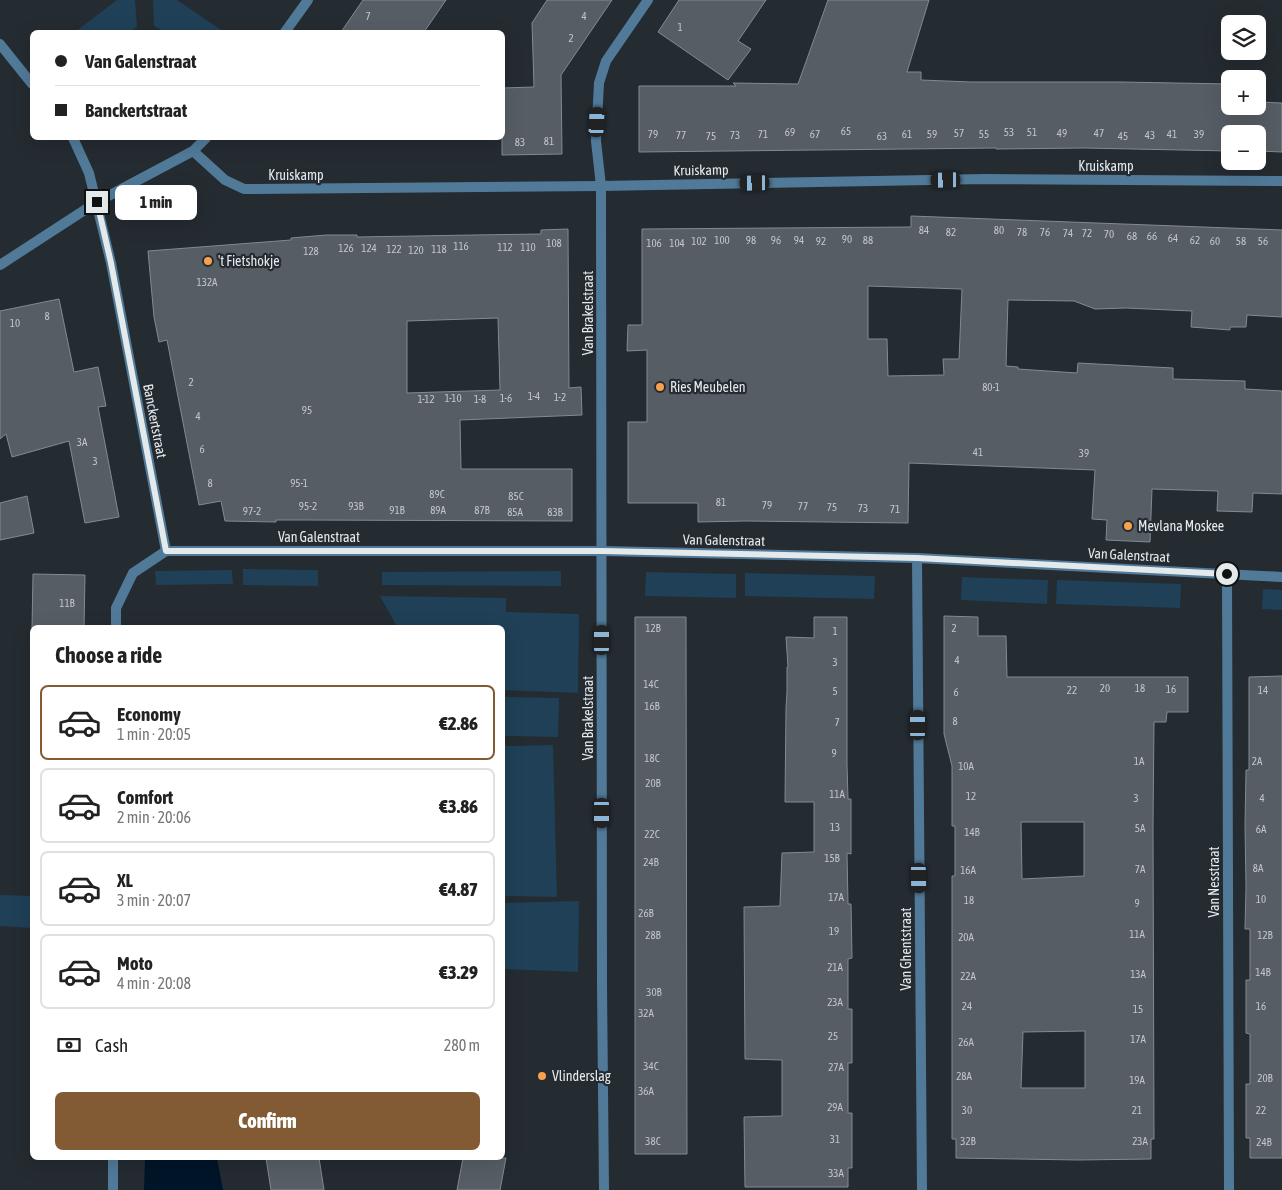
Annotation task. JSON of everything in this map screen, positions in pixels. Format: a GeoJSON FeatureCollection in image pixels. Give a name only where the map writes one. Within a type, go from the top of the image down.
{"type":"FeatureCollection","features":[{"type":"Feature","properties":{"kind":"street"},"geometry":{"type":"LineString","coordinates":[[286,30],[308,0]]}},
{"type":"Feature","properties":{"kind":"street","name":"Van Brakelstraat"},"geometry":{"type":"LineString","coordinates":[[604,1190],[601,186],[596,141],[599,83],[606,61],[648,0]]}},
{"type":"Feature","properties":{"kind":"street"},"geometry":{"type":"LineString","coordinates":[[0,44],[30,82]]}},
{"type":"Feature","properties":{"kind":"street","name":"Banckertstraat"},"geometry":{"type":"LineString","coordinates":[[75,140],[89,173],[111,263],[166,551]]}},
{"type":"Feature","properties":{"kind":"street"},"geometry":{"type":"LineString","coordinates":[[0,265],[97,202],[193,151],[204,140]]}},
{"type":"Feature","properties":{"kind":"street","name":"Kruiskamp"},"geometry":{"type":"LineString","coordinates":[[193,151],[225,180],[244,189],[601,186],[985,179],[1282,181]]}},
{"type":"Feature","properties":{"kind":"street"},"geometry":{"type":"LineString","coordinates":[[116,625],[116,608],[133,573],[166,551]]}},
{"type":"Feature","properties":{"kind":"street","name":"Van Galenstraat"},"geometry":{"type":"LineString","coordinates":[[166,551],[602,551],[917,558],[1282,577]]}},
{"type":"Feature","properties":{"kind":"street","name":"Van Ghentstraat"},"geometry":{"type":"LineString","coordinates":[[917,558],[922,1190]]}},
{"type":"Feature","properties":{"kind":"street","name":"Van Nesstraat"},"geometry":{"type":"LineString","coordinates":[[1227,574],[1229,1190]]}},
{"type":"Feature","properties":{"kind":"street"},"geometry":{"type":"LineString","coordinates":[[113,1190],[114,1160]]}},
{"type":"Feature","properties":{"kind":"shaded area"},"geometry":{"type":"Polygon","coordinates":[[[117,0],[135,0],[137,27],[132,30],[78,30],[117,0]]]}},
{"type":"Feature","properties":{"kind":"shaded area"},"geometry":{"type":"Polygon","coordinates":[[[153,0],[177,0],[221,30],[161,30],[154,26],[153,0]]]}},
{"type":"Feature","properties":{"kind":"shaded area"},"geometry":{"type":"Polygon","coordinates":[[[243,569],[318,570],[318,586],[243,585],[243,569]]]}},
{"type":"Feature","properties":{"kind":"shaded area"},"geometry":{"type":"Polygon","coordinates":[[[232,570],[233,584],[156,585],[155,571],[232,570]]]}},
{"type":"Feature","properties":{"kind":"shaded area"},"geometry":{"type":"Polygon","coordinates":[[[561,571],[561,586],[382,585],[382,572],[561,571]]]}},
{"type":"Feature","properties":{"kind":"shaded area"},"geometry":{"type":"Polygon","coordinates":[[[646,572],[736,574],[736,598],[645,596],[646,572]]]}},
{"type":"Feature","properties":{"kind":"shaded area"},"geometry":{"type":"Polygon","coordinates":[[[745,573],[875,576],[874,599],[745,596],[745,573]]]}},
{"type":"Feature","properties":{"kind":"shaded area"},"geometry":{"type":"Polygon","coordinates":[[[962,577],[1048,580],[1047,604],[961,600],[962,577]]]}},
{"type":"Feature","properties":{"kind":"shaded area"},"geometry":{"type":"Polygon","coordinates":[[[1057,580],[1181,584],[1180,608],[1056,604],[1057,580]]]}},
{"type":"Feature","properties":{"kind":"shaded area"},"geometry":{"type":"Polygon","coordinates":[[[1263,589],[1282,590],[1282,610],[1262,609],[1263,589]]]}},
{"type":"Feature","properties":{"kind":"shaded area"},"geometry":{"type":"Polygon","coordinates":[[[380,596],[506,598],[506,612],[579,614],[578,693],[505,690],[505,625],[396,625],[380,596]]]}},
{"type":"Feature","properties":{"kind":"shaded area"},"geometry":{"type":"Polygon","coordinates":[[[505,697],[559,698],[558,737],[505,736],[505,697]]]}},
{"type":"Feature","properties":{"kind":"shaded area"},"geometry":{"type":"Polygon","coordinates":[[[553,745],[557,897],[505,896],[505,746],[553,745]]]}},
{"type":"Feature","properties":{"kind":"shaded area"},"geometry":{"type":"Polygon","coordinates":[[[0,895],[30,896],[30,928],[0,926],[0,895]]]}},
{"type":"Feature","properties":{"kind":"shaded area"},"geometry":{"type":"Polygon","coordinates":[[[579,901],[578,972],[505,969],[505,903],[579,901]]]}},
{"type":"Feature","properties":{"kind":"shaded area"},"geometry":{"type":"Polygon","coordinates":[[[145,1160],[217,1160],[223,1190],[144,1190],[145,1160]]]}},
{"type":"Feature","properties":{"kind":"building"},"geometry":{"type":"Polygon","coordinates":[[[363,0],[446,0],[425,30],[342,30],[363,0]]]}},
{"type":"Feature","properties":{"kind":"building"},"geometry":{"type":"Polygon","coordinates":[[[547,0],[612,0],[561,75],[562,154],[502,155],[502,140],[505,140],[505,88],[534,87],[532,23],[547,0]]]}},
{"type":"Feature","properties":{"kind":"building"},"geometry":{"type":"Polygon","coordinates":[[[679,0],[766,0],[738,41],[751,49],[728,80],[658,32],[679,0]]]}},
{"type":"Feature","properties":{"kind":"building"},"geometry":{"type":"Polygon","coordinates":[[[828,0],[929,0],[907,72],[921,72],[921,80],[1221,84],[1221,115],[1266,115],[1266,102],[1282,103],[1282,152],[1266,151],[1266,125],[1221,125],[1221,151],[996,148],[639,152],[639,86],[736,86],[733,83],[798,84],[828,0]]]}},
{"type":"Feature","properties":{"kind":"building"},"geometry":{"type":"Polygon","coordinates":[[[911,216],[1282,230],[1282,317],[1247,315],[1246,327],[1230,327],[1230,330],[1191,327],[1192,311],[1126,308],[1095,309],[1074,301],[1008,300],[1006,366],[1018,367],[1018,369],[1077,373],[1078,363],[1173,368],[1173,379],[1245,381],[1245,389],[1282,391],[1282,494],[1253,493],[1252,512],[1217,511],[1218,491],[1152,489],[1150,542],[1106,540],[1107,520],[1092,519],[1095,470],[909,463],[908,523],[698,522],[698,503],[628,503],[628,422],[647,422],[647,350],[627,351],[628,325],[642,325],[642,229],[911,227],[911,216]],[[868,286],[868,339],[887,339],[888,376],[944,375],[943,359],[959,359],[962,289],[868,286]]]}},
{"type":"Feature","properties":{"kind":"building"},"geometry":{"type":"Polygon","coordinates":[[[568,229],[569,388],[581,387],[582,415],[460,420],[461,469],[572,469],[572,521],[225,521],[221,501],[199,505],[167,340],[159,342],[154,317],[148,251],[291,240],[291,238],[326,235],[357,235],[357,237],[541,234],[541,230],[568,229]],[[498,318],[407,321],[407,393],[500,390],[498,318]]]}},
{"type":"Feature","properties":{"kind":"building"},"geometry":{"type":"Polygon","coordinates":[[[59,299],[74,372],[98,367],[106,406],[98,407],[119,517],[85,523],[69,441],[12,457],[6,434],[0,439],[0,311],[59,299]]]}},
{"type":"Feature","properties":{"kind":"building"},"geometry":{"type":"Polygon","coordinates":[[[27,496],[34,533],[0,540],[0,503],[27,496]]]}},
{"type":"Feature","properties":{"kind":"building"},"geometry":{"type":"Polygon","coordinates":[[[33,574],[85,575],[84,625],[32,625],[33,574]]]}},
{"type":"Feature","properties":{"kind":"building"},"geometry":{"type":"Polygon","coordinates":[[[944,616],[978,617],[978,636],[1006,636],[1007,677],[1188,677],[1188,712],[1167,712],[1166,722],[1154,722],[1154,1139],[1151,1139],[1151,1159],[956,1158],[956,1139],[952,1139],[952,876],[955,876],[955,826],[952,826],[952,766],[944,734],[944,616]],[[1021,822],[1022,879],[1084,876],[1084,822],[1021,822]],[[1085,1031],[1023,1032],[1021,1088],[1085,1088],[1085,1031]]]}},
{"type":"Feature","properties":{"kind":"building"},"geometry":{"type":"Polygon","coordinates":[[[635,617],[686,617],[687,1154],[635,1154],[635,617]]]}},
{"type":"Feature","properties":{"kind":"building"},"geometry":{"type":"Polygon","coordinates":[[[814,617],[847,617],[847,764],[848,799],[851,799],[851,854],[847,853],[848,904],[851,904],[852,958],[848,959],[848,1009],[852,1009],[852,1063],[848,1063],[848,1113],[852,1113],[852,1168],[848,1168],[848,1187],[745,1187],[744,1117],[782,1116],[782,1060],[745,1059],[744,907],[780,906],[782,853],[814,852],[814,802],[785,802],[788,667],[786,637],[814,638],[814,617]]]}},
{"type":"Feature","properties":{"kind":"building"},"geometry":{"type":"Polygon","coordinates":[[[1282,676],[1282,1158],[1250,1158],[1250,1138],[1246,1138],[1246,1084],[1250,1084],[1250,1034],[1246,1033],[1246,980],[1250,980],[1250,929],[1245,929],[1245,825],[1246,770],[1249,770],[1249,677],[1282,676]]]}},
{"type":"Feature","properties":{"kind":"building"},"geometry":{"type":"Polygon","coordinates":[[[506,1158],[500,1190],[457,1190],[463,1160],[505,1160],[506,1158]]]}},
{"type":"Feature","properties":{"kind":"building"},"geometry":{"type":"Polygon","coordinates":[[[266,1160],[319,1160],[324,1190],[271,1190],[266,1160]]]}},
{"type":"Feature","properties":{"kind":"place","name":"'t Fietshokje"},"geometry":{"type":"Point","coordinates":[208,261]}},
{"type":"Feature","properties":{"kind":"place","name":"Ries Meubelen"},"geometry":{"type":"Point","coordinates":[660,387]}},
{"type":"Feature","properties":{"kind":"place","name":"Mevlana Moskee"},"geometry":{"type":"Point","coordinates":[1128,526]}},
{"type":"Feature","properties":{"kind":"place","name":"Vlinderslag"},"geometry":{"type":"Point","coordinates":[542,1076]}},
{"type":"Feature","properties":{"kind":"route"},"geometry":{"type":"LineString","coordinates":[[97,202],[111,263],[166,551],[602,551],[917,558],[1227,574]]}}]}
